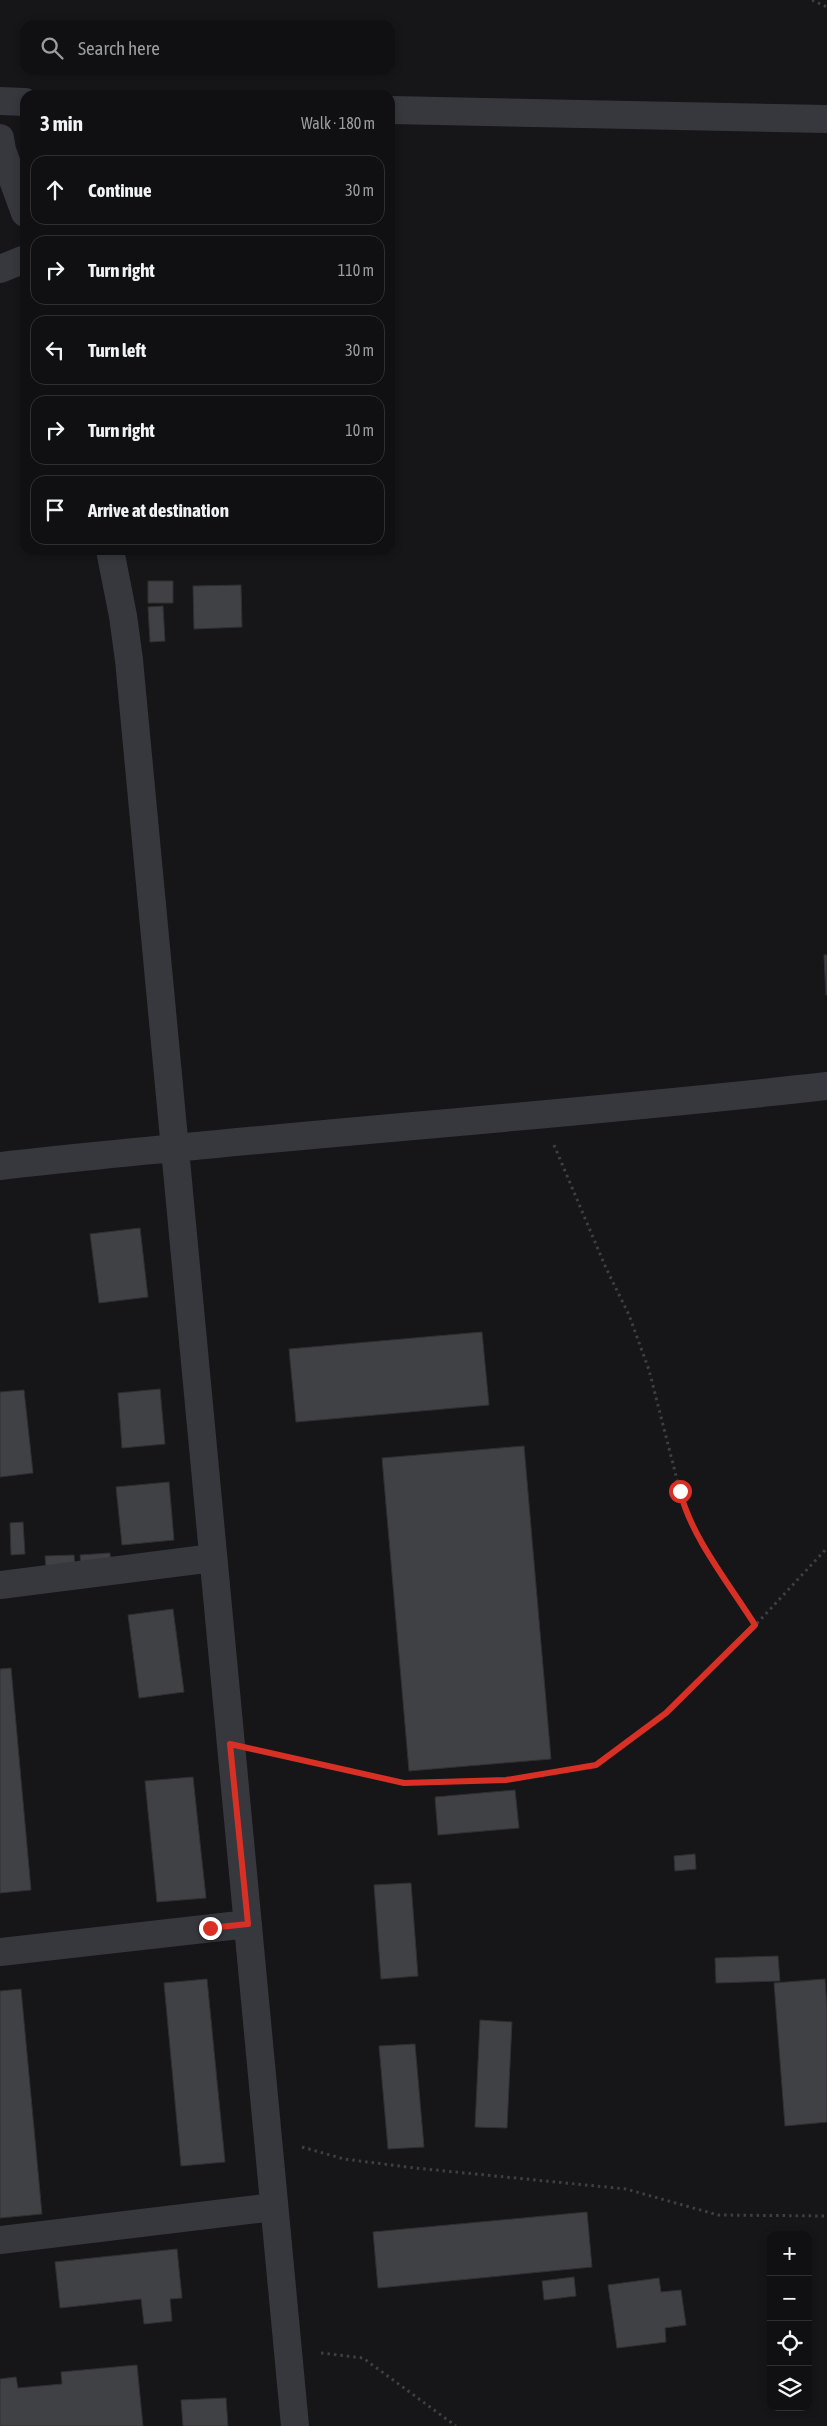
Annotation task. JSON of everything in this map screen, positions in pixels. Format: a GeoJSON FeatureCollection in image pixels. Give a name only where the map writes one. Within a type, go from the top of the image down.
{"type":"FeatureCollection","features":[{"type":"Feature","properties":{"kind":"street"},"geometry":{"type":"LineString","coordinates":[[0,101],[20,102]]}},
{"type":"Feature","properties":{"kind":"street"},"geometry":{"type":"LineString","coordinates":[[395,110],[827,119]]}},
{"type":"Feature","properties":{"kind":"street"},"geometry":{"type":"LineString","coordinates":[[1,146],[20,199]]}},
{"type":"Feature","properties":{"kind":"street"},"geometry":{"type":"LineString","coordinates":[[0,269],[20,261]]}},
{"type":"Feature","properties":{"kind":"street"},"geometry":{"type":"LineString","coordinates":[[111,555],[123,616],[129,660],[295,2426]]}},
{"type":"Feature","properties":{"kind":"street"},"geometry":{"type":"LineString","coordinates":[[0,1166],[174,1146],[542,1114],[827,1086]]}},
{"type":"Feature","properties":{"kind":"street"},"geometry":{"type":"LineString","coordinates":[[0,1585],[213,1558]]}},
{"type":"Feature","properties":{"kind":"street"},"geometry":{"type":"LineString","coordinates":[[0,1952],[248,1924]]}},
{"type":"Feature","properties":{"kind":"street"},"geometry":{"type":"LineString","coordinates":[[0,2240],[274,2207]]}},
{"type":"Feature","properties":{"kind":"path"},"geometry":{"type":"LineString","coordinates":[[812,0],[827,7]]}},
{"type":"Feature","properties":{"kind":"path"},"geometry":{"type":"LineString","coordinates":[[542,1114],[606,1268],[629,1315],[646,1361],[665,1426],[684,1507],[703,1543],[755,1625]]}},
{"type":"Feature","properties":{"kind":"path"},"geometry":{"type":"LineString","coordinates":[[230,1744],[404,1783],[506,1780],[596,1765],[666,1713],[755,1625],[827,1548]]}},
{"type":"Feature","properties":{"kind":"path"},"geometry":{"type":"LineString","coordinates":[[267,2138],[344,2159],[626,2189],[718,2215],[827,2216]]}},
{"type":"Feature","properties":{"kind":"path"},"geometry":{"type":"LineString","coordinates":[[288,2349],[363,2358],[456,2426]]}},
{"type":"Feature","properties":{"kind":"building"},"geometry":{"type":"Polygon","coordinates":[[[148,581],[173,581],[173,603],[148,603],[148,581]]]}},
{"type":"Feature","properties":{"kind":"building"},"geometry":{"type":"Polygon","coordinates":[[[241,585],[242,627],[194,629],[193,586],[241,585]]]}},
{"type":"Feature","properties":{"kind":"building"},"geometry":{"type":"Polygon","coordinates":[[[163,606],[165,641],[150,642],[148,607],[163,606]]]}},
{"type":"Feature","properties":{"kind":"building"},"geometry":{"type":"Polygon","coordinates":[[[824,955],[827,955],[827,995],[826,995],[824,955]]]}},
{"type":"Feature","properties":{"kind":"building"},"geometry":{"type":"Polygon","coordinates":[[[140,1228],[148,1297],[99,1303],[90,1234],[140,1228]]]}},
{"type":"Feature","properties":{"kind":"building"},"geometry":{"type":"Polygon","coordinates":[[[482,1332],[489,1405],[296,1422],[289,1349],[482,1332]]]}},
{"type":"Feature","properties":{"kind":"building"},"geometry":{"type":"Polygon","coordinates":[[[160,1389],[165,1444],[122,1448],[118,1393],[160,1389]]]}},
{"type":"Feature","properties":{"kind":"building"},"geometry":{"type":"Polygon","coordinates":[[[24,1390],[33,1473],[0,1477],[0,1392],[24,1390]]]}},
{"type":"Feature","properties":{"kind":"building"},"geometry":{"type":"Polygon","coordinates":[[[524,1446],[551,1759],[409,1771],[382,1458],[524,1446]]]}},
{"type":"Feature","properties":{"kind":"building"},"geometry":{"type":"Polygon","coordinates":[[[169,1482],[174,1540],[122,1545],[116,1487],[169,1482]]]}},
{"type":"Feature","properties":{"kind":"building"},"geometry":{"type":"Polygon","coordinates":[[[23,1522],[25,1554],[11,1555],[10,1523],[23,1522]]]}},
{"type":"Feature","properties":{"kind":"building"},"geometry":{"type":"Polygon","coordinates":[[[110,1553],[111,1566],[81,1568],[80,1555],[110,1553]]]}},
{"type":"Feature","properties":{"kind":"building"},"geometry":{"type":"Polygon","coordinates":[[[74,1555],[75,1567],[46,1568],[45,1556],[74,1555]]]}},
{"type":"Feature","properties":{"kind":"building"},"geometry":{"type":"Polygon","coordinates":[[[173,1609],[184,1692],[139,1698],[128,1615],[173,1609]]]}},
{"type":"Feature","properties":{"kind":"building"},"geometry":{"type":"Polygon","coordinates":[[[11,1668],[31,1890],[0,1893],[0,1669],[11,1668]]]}},
{"type":"Feature","properties":{"kind":"building"},"geometry":{"type":"Polygon","coordinates":[[[193,1777],[206,1898],[157,1902],[145,1781],[193,1777]]]}},
{"type":"Feature","properties":{"kind":"building"},"geometry":{"type":"Polygon","coordinates":[[[515,1790],[519,1828],[438,1835],[435,1797],[515,1790]]]}},
{"type":"Feature","properties":{"kind":"building"},"geometry":{"type":"Polygon","coordinates":[[[695,1854],[696,1869],[675,1871],[674,1856],[695,1854]]]}},
{"type":"Feature","properties":{"kind":"building"},"geometry":{"type":"Polygon","coordinates":[[[411,1883],[418,1976],[381,1979],[374,1885],[411,1883]]]}},
{"type":"Feature","properties":{"kind":"building"},"geometry":{"type":"Polygon","coordinates":[[[778,1956],[780,1981],[716,1983],[715,1958],[778,1956]]]}},
{"type":"Feature","properties":{"kind":"building"},"geometry":{"type":"Polygon","coordinates":[[[207,1979],[225,2162],[181,2166],[164,1983],[207,1979]]]}},
{"type":"Feature","properties":{"kind":"building"},"geometry":{"type":"Polygon","coordinates":[[[825,1979],[827,2008],[827,2122],[785,2126],[774,1983],[825,1979]]]}},
{"type":"Feature","properties":{"kind":"building"},"geometry":{"type":"Polygon","coordinates":[[[21,1989],[42,2214],[0,2218],[0,1991],[21,1989]]]}},
{"type":"Feature","properties":{"kind":"building"},"geometry":{"type":"Polygon","coordinates":[[[480,2020],[512,2022],[507,2128],[475,2127],[480,2020]]]}},
{"type":"Feature","properties":{"kind":"building"},"geometry":{"type":"Polygon","coordinates":[[[415,2044],[424,2147],[388,2149],[379,2046],[415,2044]]]}},
{"type":"Feature","properties":{"kind":"building"},"geometry":{"type":"Polygon","coordinates":[[[587,2212],[592,2267],[378,2288],[373,2232],[587,2212]]]}},
{"type":"Feature","properties":{"kind":"building"},"geometry":{"type":"Polygon","coordinates":[[[177,2249],[182,2298],[170,2299],[172,2321],[144,2324],[141,2299],[60,2308],[55,2262],[177,2249]]]}},
{"type":"Feature","properties":{"kind":"building"},"geometry":{"type":"Polygon","coordinates":[[[574,2277],[576,2296],[544,2300],[542,2281],[574,2277]]]}},
{"type":"Feature","properties":{"kind":"building"},"geometry":{"type":"Polygon","coordinates":[[[659,2278],[661,2292],[681,2290],[686,2325],[665,2328],[666,2342],[617,2348],[608,2285],[659,2278]]]}},
{"type":"Feature","properties":{"kind":"building"},"geometry":{"type":"Polygon","coordinates":[[[137,2365],[143,2426],[0,2426],[0,2379],[16,2377],[18,2388],[62,2384],[61,2372],[137,2365]]]}},
{"type":"Feature","properties":{"kind":"building"},"geometry":{"type":"Polygon","coordinates":[[[226,2398],[228,2426],[183,2426],[181,2400],[226,2398]]]}},
{"type":"Feature","properties":{"kind":"route"},"geometry":{"type":"LineString","coordinates":[[210,1928],[248,1924],[230,1744],[404,1783],[506,1780],[596,1765],[666,1713],[736,1646],[755,1625],[703,1543],[684,1507],[680,1491]]}}]}
